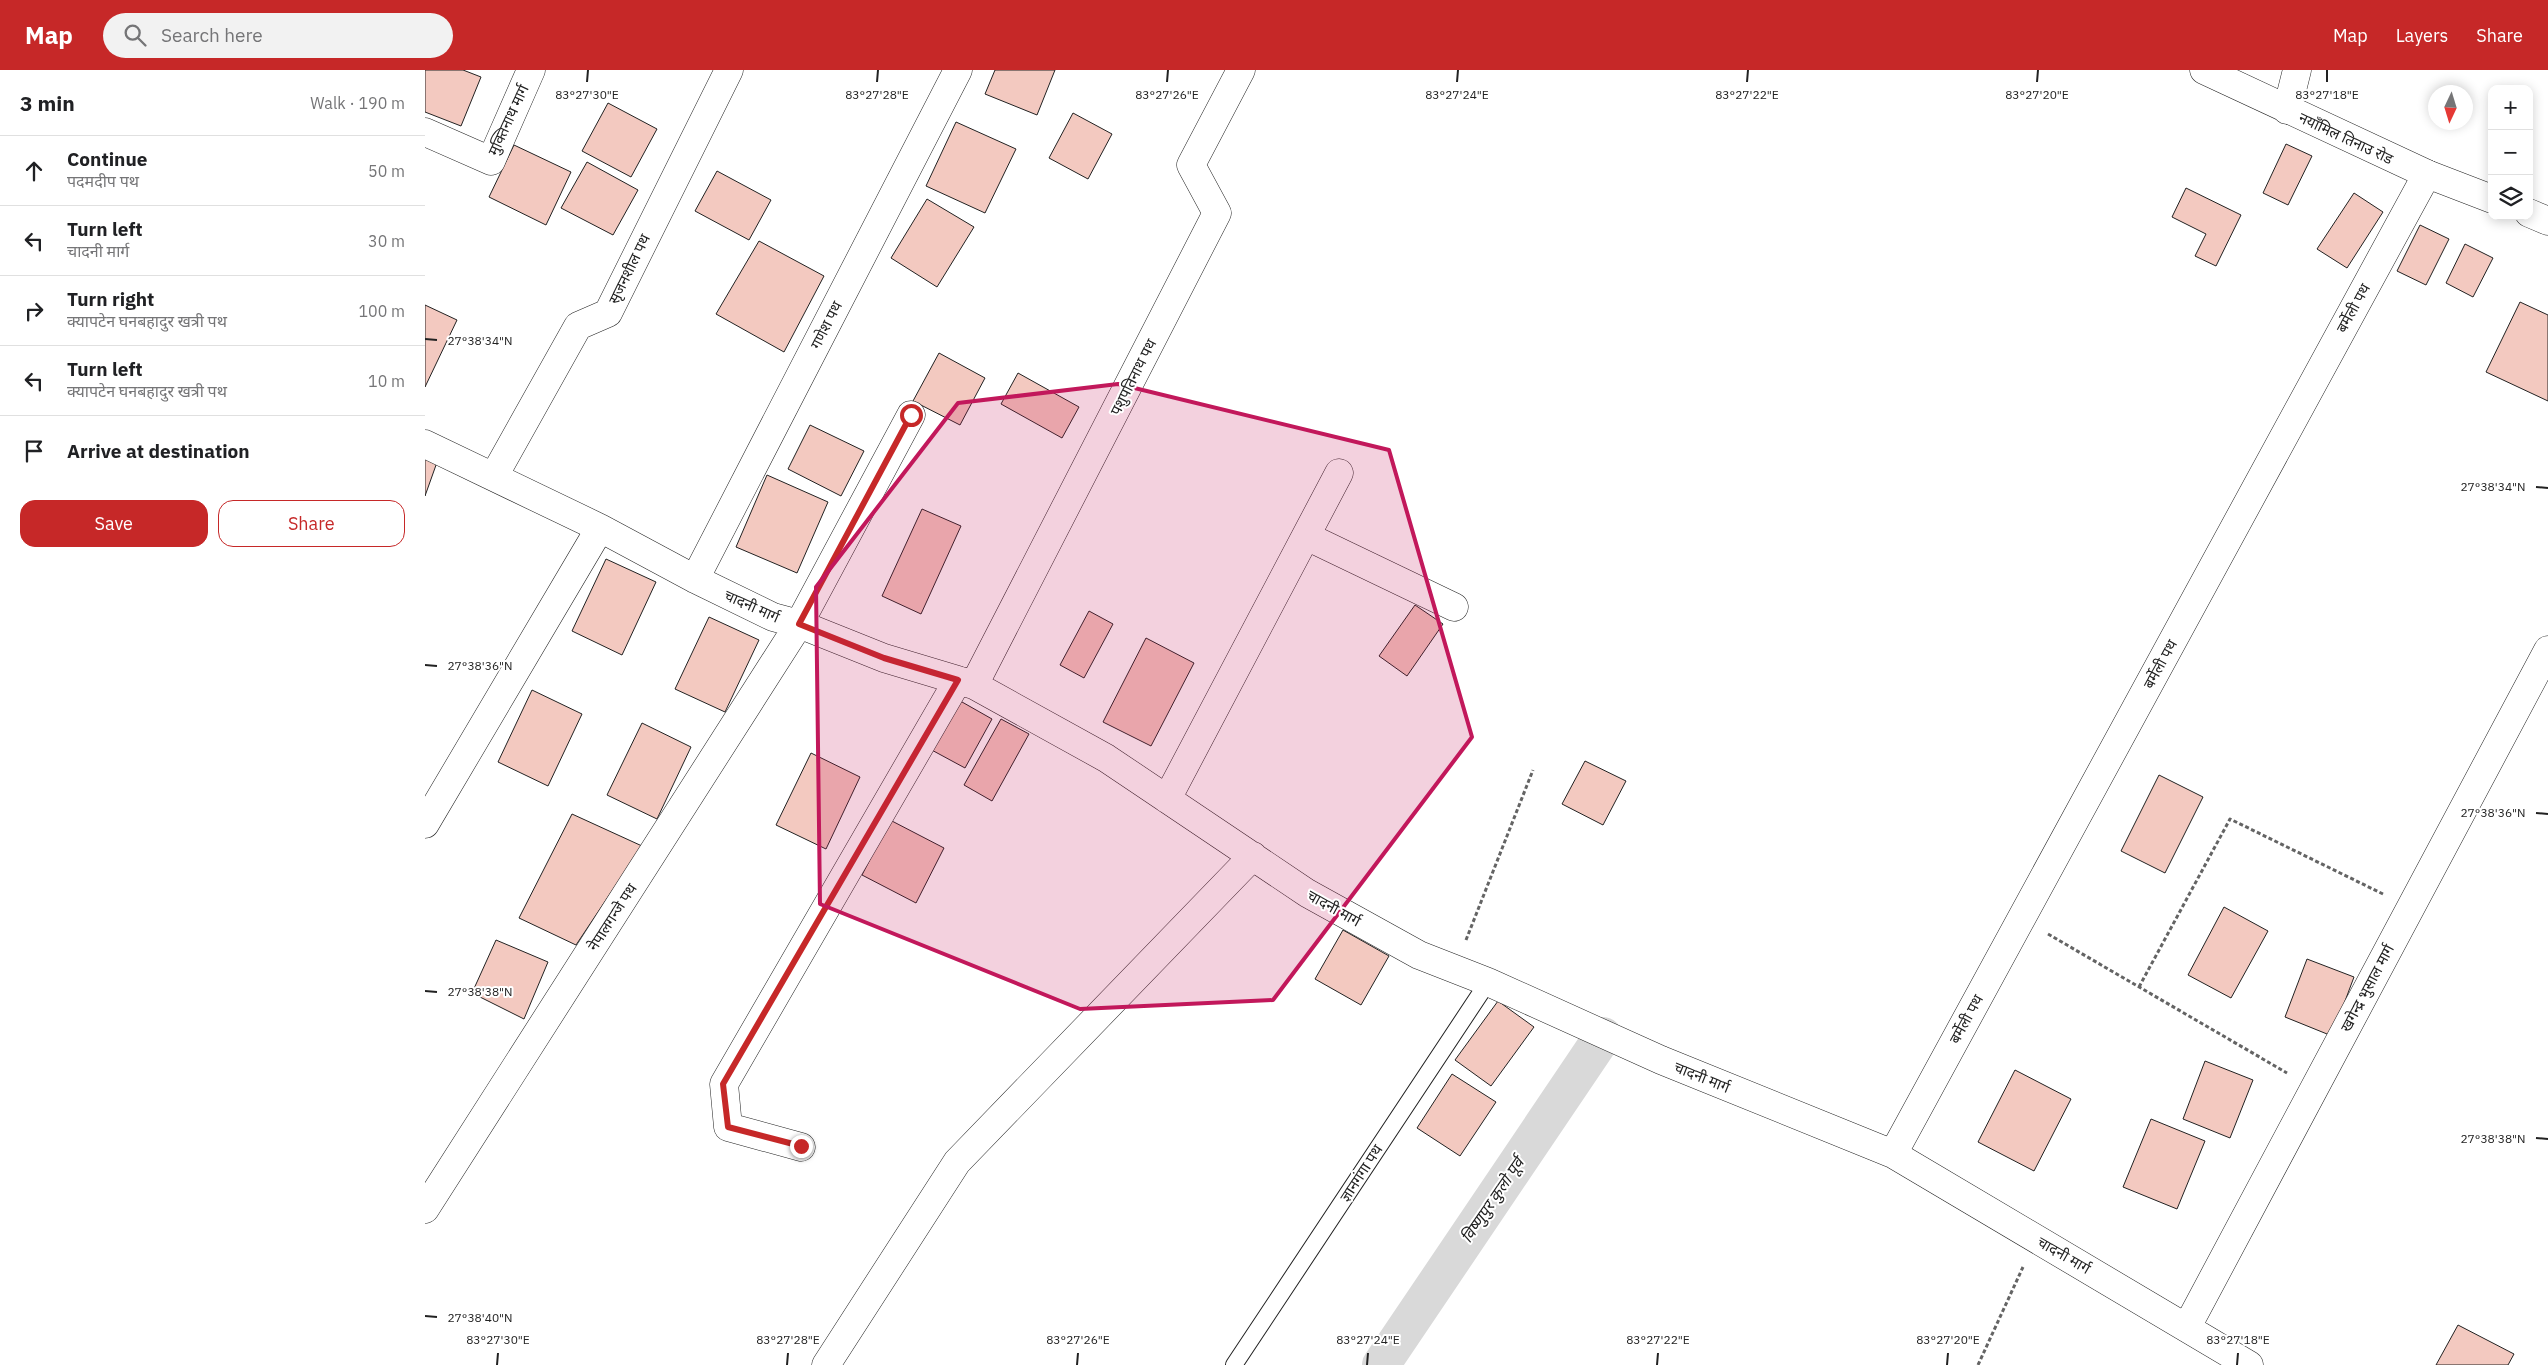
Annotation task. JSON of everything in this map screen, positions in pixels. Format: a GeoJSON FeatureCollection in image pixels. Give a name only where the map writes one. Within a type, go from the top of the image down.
{"type":"FeatureCollection","features":[{"type":"Feature","properties":{"kind":"street","name":"मुक्तिनाथ मार्ग"},"geometry":{"type":"LineString","coordinates":[[425,132],[491,161],[531,70]]}},
{"type":"Feature","properties":{"kind":"street","name":"सृजनशील पथ"},"geometry":{"type":"LineString","coordinates":[[494,476],[578,326],[608,312],[729,70]]}},
{"type":"Feature","properties":{"kind":"street","name":"गणेश पथ"},"geometry":{"type":"LineString","coordinates":[[695,579],[958,70]]}},
{"type":"Feature","properties":{"kind":"street","name":"पशुपतिनाथ पथ"},"geometry":{"type":"LineString","coordinates":[[966,682],[1217,213],[1191,165],[1241,70]]}},
{"type":"Feature","properties":{"kind":"street","name":"नयाँमिल तिनाउ रोड"},"geometry":{"type":"LineString","coordinates":[[2204,70],[2427,174],[2488,197]]}},
{"type":"Feature","properties":{"kind":"street"},"geometry":{"type":"LineString","coordinates":[[2287,110],[2297,70]]}},
{"type":"Feature","properties":{"kind":"street","name":"बर्मेली पथ"},"geometry":{"type":"LineString","coordinates":[[1893,1154],[2427,174]]}},
{"type":"Feature","properties":{"kind":"street"},"geometry":{"type":"LineString","coordinates":[[2533,215],[2548,221]]}},
{"type":"Feature","properties":{"kind":"street","name":"नेपालगन्जे पथ"},"geometry":{"type":"LineString","coordinates":[[425,1210],[799,624],[911,415]]}},
{"type":"Feature","properties":{"kind":"street","name":"चादनी मार्ग"},"geometry":{"type":"LineString","coordinates":[[425,444],[600,528],[695,579],[773,617],[799,624],[884,658],[966,682],[1105,758],[1307,893],[1419,955],[1488,982],[1652,1057],[1893,1154],[2249,1365]]}},
{"type":"Feature","properties":{"kind":"street"},"geometry":{"type":"LineString","coordinates":[[1167,799],[1339,473]]}},
{"type":"Feature","properties":{"kind":"street"},"geometry":{"type":"LineString","coordinates":[[425,824],[600,528]]}},
{"type":"Feature","properties":{"kind":"street"},"geometry":{"type":"LineString","coordinates":[[1306,536],[1454,607]]}},
{"type":"Feature","properties":{"kind":"street","name":"खगेन्द्र भुसाल मार्ग"},"geometry":{"type":"LineString","coordinates":[[2187,1327],[2548,650]]}},
{"type":"Feature","properties":{"kind":"street"},"geometry":{"type":"LineString","coordinates":[[801,1146],[728,1127],[723,1084],[966,682]]}},
{"type":"Feature","properties":{"kind":"street"},"geometry":{"type":"LineString","coordinates":[[826,1365],[957,1162],[1253,856]]}},
{"type":"Feature","properties":{"kind":"lane","name":"ज्ञानगंगा पथ"},"geometry":{"type":"LineString","coordinates":[[1234,1365],[1488,982]]}},
{"type":"Feature","properties":{"kind":"path"},"geometry":{"type":"LineString","coordinates":[[1455,969],[1533,770]]}},
{"type":"Feature","properties":{"kind":"path"},"geometry":{"type":"LineString","coordinates":[[2139,987],[2230,819],[2410,908]]}},
{"type":"Feature","properties":{"kind":"path"},"geometry":{"type":"LineString","coordinates":[[2021,918],[2314,1089]]}},
{"type":"Feature","properties":{"kind":"path"},"geometry":{"type":"LineString","coordinates":[[1978,1365],[2036,1239]]}},
{"type":"Feature","properties":{"kind":"highlighted area"},"geometry":{"type":"Polygon","coordinates":[[[1118,384],[1389,450],[1472,737],[1273,1000],[1080,1009],[820,904],[816,587],[958,403],[1118,384]]]}},
{"type":"Feature","properties":{"kind":"building"},"geometry":{"type":"Polygon","coordinates":[[[425,70],[463,70],[481,77],[461,126],[425,112],[425,70]]]}},
{"type":"Feature","properties":{"kind":"building"},"geometry":{"type":"Polygon","coordinates":[[[995,70],[1055,70],[1037,115],[985,94],[995,70]]]}},
{"type":"Feature","properties":{"kind":"building"},"geometry":{"type":"Polygon","coordinates":[[[608,103],[657,129],[631,177],[582,151],[608,103]]]}},
{"type":"Feature","properties":{"kind":"building"},"geometry":{"type":"Polygon","coordinates":[[[1073,113],[1112,134],[1088,179],[1049,158],[1073,113]]]}},
{"type":"Feature","properties":{"kind":"building"},"geometry":{"type":"Polygon","coordinates":[[[956,122],[1016,149],[985,213],[926,186],[956,122]]]}},
{"type":"Feature","properties":{"kind":"building"},"geometry":{"type":"Polygon","coordinates":[[[2286,144],[2312,156],[2288,205],[2263,193],[2286,144]]]}},
{"type":"Feature","properties":{"kind":"building"},"geometry":{"type":"Polygon","coordinates":[[[514,145],[571,172],[546,225],[489,197],[514,145]]]}},
{"type":"Feature","properties":{"kind":"building"},"geometry":{"type":"Polygon","coordinates":[[[587,162],[638,190],[613,235],[561,208],[587,162]]]}},
{"type":"Feature","properties":{"kind":"building"},"geometry":{"type":"Polygon","coordinates":[[[717,171],[771,200],[749,240],[695,211],[717,171]]]}},
{"type":"Feature","properties":{"kind":"building"},"geometry":{"type":"Polygon","coordinates":[[[2186,188],[2241,215],[2216,266],[2195,256],[2206,234],[2172,217],[2186,188]]]}},
{"type":"Feature","properties":{"kind":"building"},"geometry":{"type":"Polygon","coordinates":[[[2354,193],[2383,212],[2347,268],[2317,249],[2354,193]]]}},
{"type":"Feature","properties":{"kind":"building"},"geometry":{"type":"Polygon","coordinates":[[[927,199],[974,227],[937,287],[891,258],[927,199]]]}},
{"type":"Feature","properties":{"kind":"building"},"geometry":{"type":"Polygon","coordinates":[[[2420,225],[2449,239],[2426,285],[2397,271],[2420,225]]]}},
{"type":"Feature","properties":{"kind":"building"},"geometry":{"type":"Polygon","coordinates":[[[759,241],[824,276],[784,352],[716,314],[759,241]]]}},
{"type":"Feature","properties":{"kind":"building"},"geometry":{"type":"Polygon","coordinates":[[[2465,244],[2493,258],[2473,297],[2446,283],[2465,244]]]}},
{"type":"Feature","properties":{"kind":"building"},"geometry":{"type":"Polygon","coordinates":[[[2520,302],[2548,315],[2548,401],[2486,372],[2520,302]]]}},
{"type":"Feature","properties":{"kind":"building"},"geometry":{"type":"Polygon","coordinates":[[[425,305],[457,320],[425,387],[425,305]]]}},
{"type":"Feature","properties":{"kind":"building"},"geometry":{"type":"Polygon","coordinates":[[[939,353],[985,378],[960,425],[913,401],[939,353]]]}},
{"type":"Feature","properties":{"kind":"building"},"geometry":{"type":"Polygon","coordinates":[[[1018,373],[1079,407],[1062,438],[1001,404],[1018,373]]]}},
{"type":"Feature","properties":{"kind":"building"},"geometry":{"type":"Polygon","coordinates":[[[810,425],[864,451],[841,496],[788,469],[810,425]]]}},
{"type":"Feature","properties":{"kind":"building"},"geometry":{"type":"Polygon","coordinates":[[[425,447],[441,451],[425,496],[425,447]]]}},
{"type":"Feature","properties":{"kind":"building"},"geometry":{"type":"Polygon","coordinates":[[[767,475],[828,502],[797,573],[736,547],[767,475]]]}},
{"type":"Feature","properties":{"kind":"building"},"geometry":{"type":"Polygon","coordinates":[[[922,509],[961,526],[921,614],[882,596],[922,509]]]}},
{"type":"Feature","properties":{"kind":"building"},"geometry":{"type":"Polygon","coordinates":[[[606,559],[656,582],[622,655],[572,631],[606,559]]]}},
{"type":"Feature","properties":{"kind":"building"},"geometry":{"type":"Polygon","coordinates":[[[1415,605],[1443,624],[1407,676],[1379,656],[1415,605]]]}},
{"type":"Feature","properties":{"kind":"building"},"geometry":{"type":"Polygon","coordinates":[[[1089,611],[1113,624],[1084,678],[1060,665],[1089,611]]]}},
{"type":"Feature","properties":{"kind":"building"},"geometry":{"type":"Polygon","coordinates":[[[709,617],[759,640],[725,712],[675,689],[709,617]]]}},
{"type":"Feature","properties":{"kind":"building"},"geometry":{"type":"Polygon","coordinates":[[[1146,638],[1194,663],[1151,746],[1103,722],[1146,638]]]}},
{"type":"Feature","properties":{"kind":"building"},"geometry":{"type":"Polygon","coordinates":[[[532,690],[582,714],[548,786],[498,762],[532,690]]]}},
{"type":"Feature","properties":{"kind":"building"},"geometry":{"type":"Polygon","coordinates":[[[955,698],[992,719],[965,768],[928,748],[955,698]]]}},
{"type":"Feature","properties":{"kind":"building"},"geometry":{"type":"Polygon","coordinates":[[[1001,719],[1029,734],[992,801],[964,785],[1001,719]]]}},
{"type":"Feature","properties":{"kind":"building"},"geometry":{"type":"Polygon","coordinates":[[[642,723],[691,747],[657,819],[607,795],[642,723]]]}},
{"type":"Feature","properties":{"kind":"building"},"geometry":{"type":"Polygon","coordinates":[[[811,753],[860,777],[826,849],[776,825],[811,753]]]}},
{"type":"Feature","properties":{"kind":"building"},"geometry":{"type":"Polygon","coordinates":[[[1585,761],[1626,781],[1603,825],[1562,804],[1585,761]]]}},
{"type":"Feature","properties":{"kind":"building"},"geometry":{"type":"Polygon","coordinates":[[[2159,775],[2203,797],[2165,873],[2121,851],[2159,775]]]}},
{"type":"Feature","properties":{"kind":"building"},"geometry":{"type":"Polygon","coordinates":[[[572,814],[642,846],[576,945],[519,918],[572,814]]]}},
{"type":"Feature","properties":{"kind":"building"},"geometry":{"type":"Polygon","coordinates":[[[890,820],[944,848],[916,903],[862,875],[890,820]]]}},
{"type":"Feature","properties":{"kind":"building"},"geometry":{"type":"Polygon","coordinates":[[[2224,907],[2268,931],[2231,998],[2188,975],[2224,907]]]}},
{"type":"Feature","properties":{"kind":"building"},"geometry":{"type":"Polygon","coordinates":[[[1343,930],[1389,956],[1361,1005],[1315,979],[1343,930]]]}},
{"type":"Feature","properties":{"kind":"building"},"geometry":{"type":"Polygon","coordinates":[[[496,940],[548,962],[524,1019],[472,993],[496,940]]]}},
{"type":"Feature","properties":{"kind":"building"},"geometry":{"type":"Polygon","coordinates":[[[2307,959],[2354,977],[2332,1036],[2285,1017],[2307,959]]]}},
{"type":"Feature","properties":{"kind":"building"},"geometry":{"type":"Polygon","coordinates":[[[1498,1001],[1534,1027],[1491,1086],[1455,1060],[1498,1001]]]}},
{"type":"Feature","properties":{"kind":"building"},"geometry":{"type":"Polygon","coordinates":[[[2205,1061],[2253,1080],[2230,1138],[2183,1119],[2205,1061]]]}},
{"type":"Feature","properties":{"kind":"building"},"geometry":{"type":"Polygon","coordinates":[[[2015,1070],[2071,1099],[2034,1171],[1978,1142],[2015,1070]]]}},
{"type":"Feature","properties":{"kind":"building"},"geometry":{"type":"Polygon","coordinates":[[[1452,1074],[1496,1102],[1460,1156],[1417,1128],[1452,1074]]]}},
{"type":"Feature","properties":{"kind":"building"},"geometry":{"type":"Polygon","coordinates":[[[2151,1119],[2205,1141],[2177,1209],[2123,1187],[2151,1119]]]}},
{"type":"Feature","properties":{"kind":"building"},"geometry":{"type":"Polygon","coordinates":[[[2458,1325],[2514,1354],[2508,1365],[2436,1365],[2458,1325]]]}},
{"type":"Feature","properties":{"kind":"waterway","name":"विष्णुपुर कुलो पूर्व"},"geometry":{"type":"LineString","coordinates":[[1381,1365],[1603,1036]]}},
{"type":"Feature","properties":{"kind":"route"},"geometry":{"type":"LineString","coordinates":[[801,1146],[728,1127],[723,1084],[958,680],[884,658],[799,624],[911,415]]}}]}
